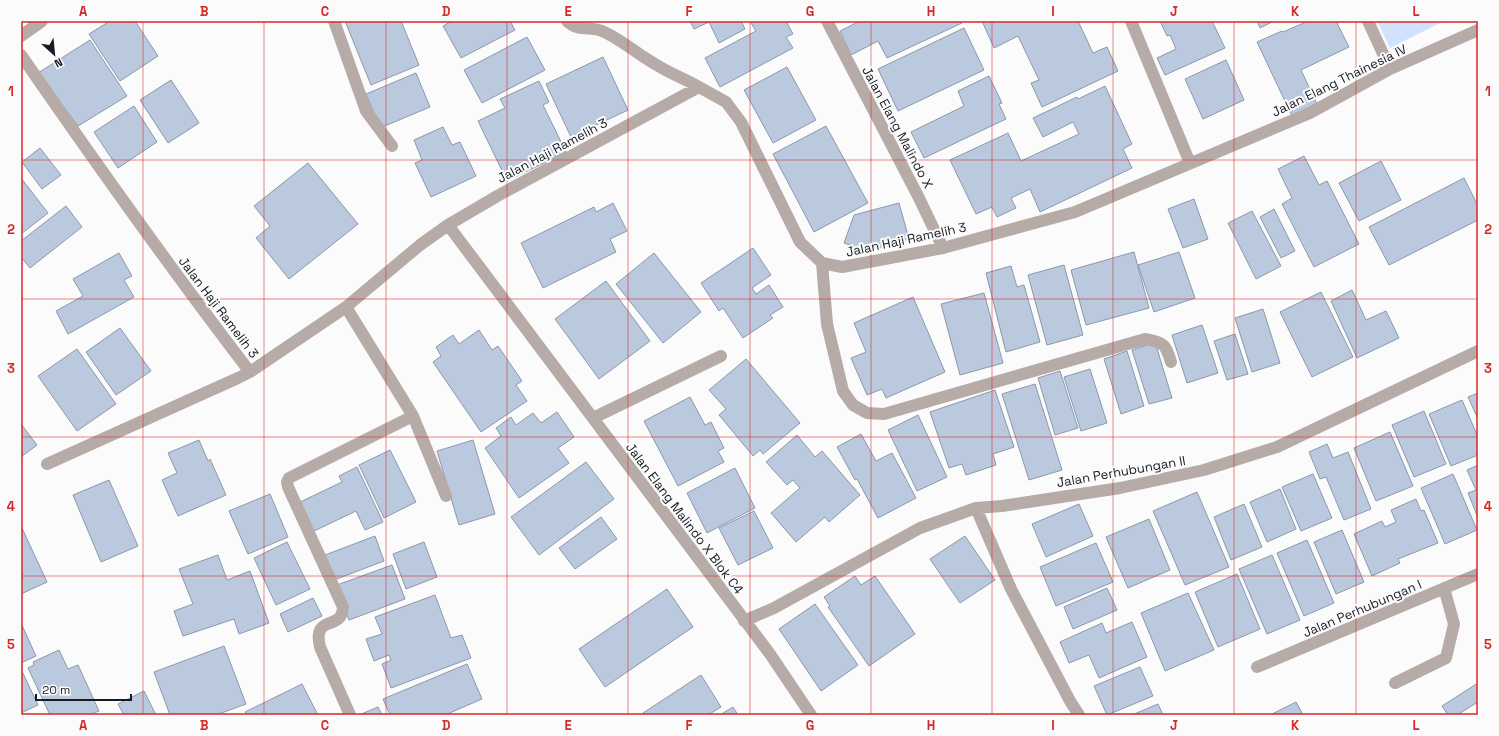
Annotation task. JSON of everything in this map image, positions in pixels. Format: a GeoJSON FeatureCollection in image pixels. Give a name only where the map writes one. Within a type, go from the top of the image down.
{"type":"FeatureCollection","features":[{"type":"Feature","properties":{"kind":"street"},"geometry":{"type":"LineString","coordinates":[[21,36],[42,21]]}},
{"type":"Feature","properties":{"kind":"street"},"geometry":{"type":"LineString","coordinates":[[334,21],[366,111],[392,146]]}},
{"type":"Feature","properties":{"kind":"street"},"geometry":{"type":"LineString","coordinates":[[567,21],[571,25],[584,30],[601,31],[655,65],[726,102],[741,122],[800,242],[822,263],[827,324],[843,391],[854,405],[867,413],[884,414],[1145,339],[1158,341],[1167,348],[1171,362]]}},
{"type":"Feature","properties":{"kind":"street","name":"Jalan Elang Malindo X"},"geometry":{"type":"LineString","coordinates":[[827,21],[918,196],[942,248]]}},
{"type":"Feature","properties":{"kind":"street"},"geometry":{"type":"LineString","coordinates":[[1131,21],[1190,163]]}},
{"type":"Feature","properties":{"kind":"street"},"geometry":{"type":"LineString","coordinates":[[1368,21],[1390,69]]}},
{"type":"Feature","properties":{"kind":"street","name":"Jalan Elang Thainesia IV"},"geometry":{"type":"LineString","coordinates":[[1190,163],[1310,113],[1390,69],[1478,30]]}},
{"type":"Feature","properties":{"kind":"street","name":"Jalan Haji Ramelih 3"},"geometry":{"type":"LineString","coordinates":[[21,55],[100,168],[205,313],[250,372],[346,307],[420,245],[448,224],[699,87]]}},
{"type":"Feature","properties":{"kind":"street","name":"Jalan Haji Ramelih 3"},"geometry":{"type":"LineString","coordinates":[[822,263],[842,267],[942,248],[1075,212],[1190,163]]}},
{"type":"Feature","properties":{"kind":"street","name":"Jalan Elang Malindo X Blok C4"},"geometry":{"type":"LineString","coordinates":[[448,224],[770,654],[811,715]]}},
{"type":"Feature","properties":{"kind":"street"},"geometry":{"type":"LineString","coordinates":[[346,307],[413,416],[446,496]]}},
{"type":"Feature","properties":{"kind":"street","name":"Jalan Perhubungan II"},"geometry":{"type":"LineString","coordinates":[[976,508],[1002,506],[1112,489],[1204,470],[1277,447],[1478,351]]}},
{"type":"Feature","properties":{"kind":"street"},"geometry":{"type":"LineString","coordinates":[[594,418],[721,356]]}},
{"type":"Feature","properties":{"kind":"street"},"geometry":{"type":"LineString","coordinates":[[47,464],[250,372]]}},
{"type":"Feature","properties":{"kind":"street"},"geometry":{"type":"LineString","coordinates":[[350,715],[320,647],[318,638],[318,632],[322,627],[340,618],[343,612],[343,607],[287,482],[289,478],[413,416]]}},
{"type":"Feature","properties":{"kind":"street"},"geometry":{"type":"LineString","coordinates":[[744,621],[774,608],[920,528],[976,508],[1011,588],[1070,701],[1079,715]]}},
{"type":"Feature","properties":{"kind":"street","name":"Jalan Perhubungan I"},"geometry":{"type":"LineString","coordinates":[[1257,667],[1478,574]]}},
{"type":"Feature","properties":{"kind":"street"},"geometry":{"type":"LineString","coordinates":[[1395,683],[1446,658],[1454,624],[1444,588]]}},
{"type":"Feature","properties":{"kind":"shaded area"},"geometry":{"type":"Polygon","coordinates":[[[1377,21],[1444,21],[1390,48],[1377,21]]]}},
{"type":"Feature","properties":{"kind":"building"},"geometry":{"type":"Polygon","coordinates":[[[110,21],[135,21],[158,56],[120,81],[89,34],[110,21]]]}},
{"type":"Feature","properties":{"kind":"building"},"geometry":{"type":"Polygon","coordinates":[[[345,21],[401,21],[419,65],[371,85],[345,21]]]}},
{"type":"Feature","properties":{"kind":"building"},"geometry":{"type":"Polygon","coordinates":[[[452,21],[510,21],[515,30],[461,58],[443,26],[452,21]]]}},
{"type":"Feature","properties":{"kind":"building"},"geometry":{"type":"Polygon","coordinates":[[[690,21],[741,21],[745,29],[719,43],[709,22],[694,29],[690,21]]]}},
{"type":"Feature","properties":{"kind":"building"},"geometry":{"type":"Polygon","coordinates":[[[754,21],[786,21],[793,34],[786,37],[793,48],[720,87],[705,58],[756,31],[751,23],[754,21]]]}},
{"type":"Feature","properties":{"kind":"building"},"geometry":{"type":"Polygon","coordinates":[[[860,21],[961,21],[962,23],[887,58],[878,41],[851,55],[840,31],[860,21]]]}},
{"type":"Feature","properties":{"kind":"building"},"geometry":{"type":"Polygon","coordinates":[[[982,21],[1078,21],[1093,53],[1107,47],[1118,71],[1042,107],[1031,83],[1039,80],[1018,36],[994,48],[982,21]]]}},
{"type":"Feature","properties":{"kind":"building"},"geometry":{"type":"Polygon","coordinates":[[[1160,21],[1212,21],[1225,48],[1165,75],[1157,58],[1176,49],[1170,35],[1167,36],[1160,21]]]}},
{"type":"Feature","properties":{"kind":"building"},"geometry":{"type":"Polygon","coordinates":[[[1257,21],[1274,21],[1260,28],[1257,21]]]}},
{"type":"Feature","properties":{"kind":"building"},"geometry":{"type":"Polygon","coordinates":[[[1305,21],[1342,21],[1337,23],[1349,47],[1301,70],[1317,104],[1292,116],[1257,42],[1306,22],[1305,21]]]}},
{"type":"Feature","properties":{"kind":"building"},"geometry":{"type":"Polygon","coordinates":[[[964,28],[984,70],[898,111],[878,69],[964,28]]]}},
{"type":"Feature","properties":{"kind":"building"},"geometry":{"type":"Polygon","coordinates":[[[527,37],[545,70],[482,103],[464,70],[527,37]]]}},
{"type":"Feature","properties":{"kind":"building"},"geometry":{"type":"Polygon","coordinates":[[[90,40],[127,96],[78,126],[38,73],[90,40]]]}},
{"type":"Feature","properties":{"kind":"building"},"geometry":{"type":"Polygon","coordinates":[[[603,57],[628,110],[571,137],[546,84],[603,57]]]}},
{"type":"Feature","properties":{"kind":"building"},"geometry":{"type":"Polygon","coordinates":[[[1226,60],[1244,100],[1203,119],[1185,79],[1226,60]]]}},
{"type":"Feature","properties":{"kind":"building"},"geometry":{"type":"Polygon","coordinates":[[[787,67],[816,120],[773,143],[744,90],[787,67]]]}},
{"type":"Feature","properties":{"kind":"building"},"geometry":{"type":"Polygon","coordinates":[[[416,73],[430,107],[380,128],[366,94],[416,73]]]}},
{"type":"Feature","properties":{"kind":"building"},"geometry":{"type":"Polygon","coordinates":[[[989,76],[1002,103],[999,104],[1006,119],[924,158],[911,132],[964,106],[958,91],[989,76]]]}},
{"type":"Feature","properties":{"kind":"building"},"geometry":{"type":"Polygon","coordinates":[[[171,80],[199,123],[168,143],[140,100],[171,80]]]}},
{"type":"Feature","properties":{"kind":"building"},"geometry":{"type":"Polygon","coordinates":[[[539,81],[549,102],[543,105],[566,152],[507,181],[478,121],[505,108],[500,99],[539,81]]]}},
{"type":"Feature","properties":{"kind":"building"},"geometry":{"type":"Polygon","coordinates":[[[1105,86],[1132,144],[1123,149],[1132,168],[1040,212],[1030,189],[1011,198],[1016,208],[997,217],[992,207],[976,214],[950,160],[1008,133],[1021,161],[1079,134],[1073,122],[1043,137],[1033,118],[1077,97],[1078,99],[1105,86]]]}},
{"type":"Feature","properties":{"kind":"building"},"geometry":{"type":"Polygon","coordinates":[[[134,106],[157,142],[118,168],[94,132],[134,106]]]}},
{"type":"Feature","properties":{"kind":"building"},"geometry":{"type":"Polygon","coordinates":[[[826,126],[868,203],[814,232],[773,154],[826,126]]]}},
{"type":"Feature","properties":{"kind":"building"},"geometry":{"type":"Polygon","coordinates":[[[443,127],[452,145],[460,142],[476,176],[431,197],[415,163],[422,160],[414,140],[443,127]]]}},
{"type":"Feature","properties":{"kind":"building"},"geometry":{"type":"Polygon","coordinates":[[[40,148],[61,175],[42,189],[22,162],[40,148]]]}},
{"type":"Feature","properties":{"kind":"building"},"geometry":{"type":"Polygon","coordinates":[[[1304,156],[1319,185],[1327,181],[1359,244],[1314,267],[1282,204],[1292,198],[1278,169],[1304,156]]]}},
{"type":"Feature","properties":{"kind":"building"},"geometry":{"type":"Polygon","coordinates":[[[1381,161],[1401,200],[1359,221],[1339,183],[1381,161]]]}},
{"type":"Feature","properties":{"kind":"building"},"geometry":{"type":"Polygon","coordinates":[[[308,163],[358,224],[289,279],[256,238],[270,226],[254,206],[308,163]]]}},
{"type":"Feature","properties":{"kind":"building"},"geometry":{"type":"Polygon","coordinates":[[[21,178],[48,213],[21,234],[21,178]]]}},
{"type":"Feature","properties":{"kind":"building"},"geometry":{"type":"Polygon","coordinates":[[[1464,178],[1478,206],[1478,220],[1389,265],[1369,227],[1464,178]]]}},
{"type":"Feature","properties":{"kind":"building"},"geometry":{"type":"Polygon","coordinates":[[[1194,199],[1208,239],[1183,248],[1168,209],[1194,199]]]}},
{"type":"Feature","properties":{"kind":"building"},"geometry":{"type":"Polygon","coordinates":[[[613,203],[627,231],[610,239],[616,252],[543,288],[521,243],[594,207],[596,212],[613,203]]]}},
{"type":"Feature","properties":{"kind":"building"},"geometry":{"type":"Polygon","coordinates":[[[899,203],[909,239],[864,252],[864,250],[844,243],[854,215],[899,203]]]}},
{"type":"Feature","properties":{"kind":"building"},"geometry":{"type":"Polygon","coordinates":[[[66,206],[82,227],[30,268],[21,257],[21,241],[66,206]]]}},
{"type":"Feature","properties":{"kind":"building"},"geometry":{"type":"Polygon","coordinates":[[[1274,209],[1295,251],[1281,258],[1260,217],[1274,209]]]}},
{"type":"Feature","properties":{"kind":"building"},"geometry":{"type":"Polygon","coordinates":[[[1252,211],[1281,266],[1256,279],[1228,223],[1252,211]]]}},
{"type":"Feature","properties":{"kind":"building"},"geometry":{"type":"Polygon","coordinates":[[[753,248],[771,275],[752,288],[756,294],[769,285],[783,307],[770,315],[773,318],[743,338],[723,308],[719,311],[701,283],[753,248]]]}},
{"type":"Feature","properties":{"kind":"building"},"geometry":{"type":"Polygon","coordinates":[[[1134,252],[1149,308],[1086,325],[1071,270],[1134,252]]]}},
{"type":"Feature","properties":{"kind":"building"},"geometry":{"type":"Polygon","coordinates":[[[1179,252],[1195,298],[1154,312],[1138,265],[1179,252]]]}},
{"type":"Feature","properties":{"kind":"building"},"geometry":{"type":"Polygon","coordinates":[[[119,253],[132,276],[124,280],[134,297],[68,334],[56,311],[83,296],[73,279],[119,253]]]}},
{"type":"Feature","properties":{"kind":"building"},"geometry":{"type":"Polygon","coordinates":[[[654,253],[701,312],[663,343],[616,284],[654,253]]]}},
{"type":"Feature","properties":{"kind":"building"},"geometry":{"type":"Polygon","coordinates":[[[1064,265],[1083,335],[1047,345],[1028,275],[1064,265]]]}},
{"type":"Feature","properties":{"kind":"building"},"geometry":{"type":"Polygon","coordinates":[[[1011,266],[1017,287],[1024,285],[1040,342],[1006,352],[986,273],[1011,266]]]}},
{"type":"Feature","properties":{"kind":"building"},"geometry":{"type":"Polygon","coordinates":[[[606,281],[650,341],[599,379],[555,319],[606,281]]]}},
{"type":"Feature","properties":{"kind":"building"},"geometry":{"type":"Polygon","coordinates":[[[1352,290],[1366,320],[1386,311],[1399,338],[1357,358],[1331,301],[1352,290]]]}},
{"type":"Feature","properties":{"kind":"building"},"geometry":{"type":"Polygon","coordinates":[[[1321,292],[1353,357],[1312,377],[1280,312],[1321,292]]]}},
{"type":"Feature","properties":{"kind":"building"},"geometry":{"type":"Polygon","coordinates":[[[984,293],[1003,363],[960,375],[941,304],[984,293]]]}},
{"type":"Feature","properties":{"kind":"building"},"geometry":{"type":"Polygon","coordinates":[[[913,297],[945,372],[886,398],[882,389],[867,395],[851,358],[866,352],[854,323],[913,297]]]}},
{"type":"Feature","properties":{"kind":"building"},"geometry":{"type":"Polygon","coordinates":[[[1263,309],[1280,363],[1252,372],[1235,318],[1263,309]]]}},
{"type":"Feature","properties":{"kind":"building"},"geometry":{"type":"Polygon","coordinates":[[[1202,325],[1218,373],[1187,383],[1172,335],[1202,325]]]}},
{"type":"Feature","properties":{"kind":"building"},"geometry":{"type":"Polygon","coordinates":[[[120,328],[151,371],[116,395],[86,352],[120,328]]]}},
{"type":"Feature","properties":{"kind":"building"},"geometry":{"type":"Polygon","coordinates":[[[479,330],[492,350],[498,346],[522,381],[516,385],[527,401],[481,432],[433,362],[441,356],[436,347],[453,335],[459,344],[479,330]]]}},
{"type":"Feature","properties":{"kind":"building"},"geometry":{"type":"Polygon","coordinates":[[[1235,334],[1248,374],[1227,380],[1214,341],[1235,334]]]}},
{"type":"Feature","properties":{"kind":"building"},"geometry":{"type":"Polygon","coordinates":[[[1155,342],[1172,398],[1149,404],[1132,350],[1155,342]]]}},
{"type":"Feature","properties":{"kind":"building"},"geometry":{"type":"Polygon","coordinates":[[[77,349],[116,404],[77,431],[38,376],[77,349]]]}},
{"type":"Feature","properties":{"kind":"building"},"geometry":{"type":"Polygon","coordinates":[[[1127,351],[1144,406],[1121,414],[1104,359],[1127,351]]]}},
{"type":"Feature","properties":{"kind":"building"},"geometry":{"type":"Polygon","coordinates":[[[746,359],[800,423],[763,454],[760,450],[753,456],[719,415],[726,409],[709,390],[746,359]]]}},
{"type":"Feature","properties":{"kind":"building"},"geometry":{"type":"Polygon","coordinates":[[[1090,369],[1107,423],[1081,431],[1064,377],[1090,369]]]}},
{"type":"Feature","properties":{"kind":"building"},"geometry":{"type":"Polygon","coordinates":[[[1060,371],[1078,428],[1055,435],[1038,378],[1060,371]]]}},
{"type":"Feature","properties":{"kind":"building"},"geometry":{"type":"Polygon","coordinates":[[[1035,384],[1062,470],[1029,480],[1002,394],[1035,384]]]}},
{"type":"Feature","properties":{"kind":"building"},"geometry":{"type":"Polygon","coordinates":[[[995,390],[1014,447],[993,454],[996,465],[966,475],[962,464],[949,468],[930,412],[995,390]]]}},
{"type":"Feature","properties":{"kind":"building"},"geometry":{"type":"Polygon","coordinates":[[[1478,393],[1478,419],[1468,397],[1478,393]]]}},
{"type":"Feature","properties":{"kind":"building"},"geometry":{"type":"Polygon","coordinates":[[[690,397],[705,425],[711,422],[724,448],[718,451],[724,462],[678,486],[644,421],[690,397]]]}},
{"type":"Feature","properties":{"kind":"building"},"geometry":{"type":"Polygon","coordinates":[[[1462,400],[1478,437],[1478,455],[1451,466],[1429,414],[1462,400]]]}},
{"type":"Feature","properties":{"kind":"building"},"geometry":{"type":"Polygon","coordinates":[[[1424,411],[1446,464],[1414,477],[1392,425],[1424,411]]]}},
{"type":"Feature","properties":{"kind":"building"},"geometry":{"type":"Polygon","coordinates":[[[557,412],[574,437],[558,448],[569,463],[519,498],[485,448],[501,436],[496,428],[511,417],[516,425],[533,413],[541,423],[557,412]]]}},
{"type":"Feature","properties":{"kind":"building"},"geometry":{"type":"Polygon","coordinates":[[[918,415],[947,477],[917,491],[888,430],[918,415]]]}},
{"type":"Feature","properties":{"kind":"building"},"geometry":{"type":"Polygon","coordinates":[[[21,424],[37,445],[21,457],[21,424]]]}},
{"type":"Feature","properties":{"kind":"building"},"geometry":{"type":"Polygon","coordinates":[[[1390,432],[1413,486],[1376,501],[1354,448],[1390,432]]]}},
{"type":"Feature","properties":{"kind":"building"},"geometry":{"type":"Polygon","coordinates":[[[861,434],[876,461],[892,453],[916,498],[878,518],[857,479],[855,480],[837,447],[861,434]]]}},
{"type":"Feature","properties":{"kind":"building"},"geometry":{"type":"Polygon","coordinates":[[[797,435],[815,457],[822,451],[860,495],[829,522],[825,517],[796,542],[771,513],[800,488],[793,480],[787,485],[766,462],[797,435]]]}},
{"type":"Feature","properties":{"kind":"building"},"geometry":{"type":"Polygon","coordinates":[[[199,440],[208,461],[210,459],[226,495],[178,516],[162,480],[177,473],[168,453],[199,440]]]}},
{"type":"Feature","properties":{"kind":"building"},"geometry":{"type":"Polygon","coordinates":[[[473,440],[495,514],[459,525],[437,451],[473,440]]]}},
{"type":"Feature","properties":{"kind":"building"},"geometry":{"type":"Polygon","coordinates":[[[1327,444],[1333,458],[1348,452],[1371,509],[1344,520],[1326,477],[1320,479],[1309,452],[1327,444]]]}},
{"type":"Feature","properties":{"kind":"building"},"geometry":{"type":"Polygon","coordinates":[[[390,450],[416,502],[384,518],[359,465],[390,450]]]}},
{"type":"Feature","properties":{"kind":"building"},"geometry":{"type":"Polygon","coordinates":[[[586,462],[614,499],[539,555],[511,517],[586,462]]]}},
{"type":"Feature","properties":{"kind":"building"},"geometry":{"type":"Polygon","coordinates":[[[1478,465],[1478,518],[1468,493],[1476,490],[1467,470],[1478,465]]]}},
{"type":"Feature","properties":{"kind":"building"},"geometry":{"type":"Polygon","coordinates":[[[357,467],[383,522],[365,530],[356,511],[312,532],[298,503],[342,482],[339,476],[357,467]]]}},
{"type":"Feature","properties":{"kind":"building"},"geometry":{"type":"Polygon","coordinates":[[[735,468],[755,508],[707,533],[687,493],[735,468]]]}},
{"type":"Feature","properties":{"kind":"building"},"geometry":{"type":"Polygon","coordinates":[[[1313,474],[1332,518],[1301,531],[1282,487],[1313,474]]]}},
{"type":"Feature","properties":{"kind":"building"},"geometry":{"type":"Polygon","coordinates":[[[1453,474],[1477,530],[1445,544],[1421,488],[1453,474]]]}},
{"type":"Feature","properties":{"kind":"building"},"geometry":{"type":"Polygon","coordinates":[[[109,480],[138,546],[101,562],[73,495],[109,480]]]}},
{"type":"Feature","properties":{"kind":"building"},"geometry":{"type":"Polygon","coordinates":[[[1280,489],[1296,529],[1267,542],[1250,502],[1280,489]]]}},
{"type":"Feature","properties":{"kind":"building"},"geometry":{"type":"Polygon","coordinates":[[[1197,492],[1229,567],[1185,585],[1153,511],[1197,492]]]}},
{"type":"Feature","properties":{"kind":"building"},"geometry":{"type":"Polygon","coordinates":[[[270,494],[288,537],[248,554],[229,511],[270,494]]]}},
{"type":"Feature","properties":{"kind":"building"},"geometry":{"type":"Polygon","coordinates":[[[1416,499],[1421,511],[1424,510],[1438,543],[1398,559],[1400,563],[1372,576],[1354,534],[1382,521],[1385,527],[1396,522],[1391,510],[1416,499]]]}},
{"type":"Feature","properties":{"kind":"building"},"geometry":{"type":"Polygon","coordinates":[[[1079,504],[1093,536],[1046,557],[1032,524],[1079,504]]]}},
{"type":"Feature","properties":{"kind":"building"},"geometry":{"type":"Polygon","coordinates":[[[1244,504],[1262,547],[1231,560],[1214,517],[1244,504]]]}},
{"type":"Feature","properties":{"kind":"building"},"geometry":{"type":"Polygon","coordinates":[[[754,511],[773,548],[738,565],[719,528],[754,511]]]}},
{"type":"Feature","properties":{"kind":"building"},"geometry":{"type":"Polygon","coordinates":[[[601,517],[617,539],[575,569],[559,548],[601,517]]]}},
{"type":"Feature","properties":{"kind":"building"},"geometry":{"type":"Polygon","coordinates":[[[1149,519],[1170,570],[1128,588],[1106,537],[1149,519]]]}},
{"type":"Feature","properties":{"kind":"building"},"geometry":{"type":"Polygon","coordinates":[[[21,526],[47,582],[21,594],[21,526]]]}},
{"type":"Feature","properties":{"kind":"building"},"geometry":{"type":"Polygon","coordinates":[[[1342,530],[1364,582],[1336,594],[1314,542],[1342,530]]]}},
{"type":"Feature","properties":{"kind":"building"},"geometry":{"type":"Polygon","coordinates":[[[375,536],[384,561],[334,580],[325,555],[375,536]]]}},
{"type":"Feature","properties":{"kind":"building"},"geometry":{"type":"Polygon","coordinates":[[[965,536],[995,580],[960,603],[930,559],[965,536]]]}},
{"type":"Feature","properties":{"kind":"building"},"geometry":{"type":"Polygon","coordinates":[[[1307,540],[1334,603],[1304,616],[1277,553],[1307,540]]]}},
{"type":"Feature","properties":{"kind":"building"},"geometry":{"type":"Polygon","coordinates":[[[287,542],[310,589],[276,605],[254,558],[287,542]]]}},
{"type":"Feature","properties":{"kind":"building"},"geometry":{"type":"Polygon","coordinates":[[[424,542],[437,577],[406,589],[393,554],[424,542]]]}},
{"type":"Feature","properties":{"kind":"building"},"geometry":{"type":"Polygon","coordinates":[[[1096,543],[1113,582],[1056,606],[1040,567],[1096,543]]]}},
{"type":"Feature","properties":{"kind":"building"},"geometry":{"type":"Polygon","coordinates":[[[218,555],[227,580],[250,571],[269,623],[239,634],[234,619],[183,636],[174,611],[193,604],[179,569],[218,555]]]}},
{"type":"Feature","properties":{"kind":"building"},"geometry":{"type":"Polygon","coordinates":[[[1272,555],[1300,620],[1267,634],[1239,569],[1272,555]]]}},
{"type":"Feature","properties":{"kind":"building"},"geometry":{"type":"Polygon","coordinates":[[[392,565],[405,599],[349,620],[337,585],[392,565]]]}},
{"type":"Feature","properties":{"kind":"building"},"geometry":{"type":"Polygon","coordinates":[[[1237,574],[1260,629],[1218,647],[1195,592],[1237,574]]]}},
{"type":"Feature","properties":{"kind":"building"},"geometry":{"type":"Polygon","coordinates":[[[855,576],[861,585],[875,576],[915,634],[869,666],[828,607],[830,606],[824,597],[855,576]]]}},
{"type":"Feature","properties":{"kind":"building"},"geometry":{"type":"Polygon","coordinates":[[[1107,588],[1117,610],[1073,629],[1064,607],[1107,588]]]}},
{"type":"Feature","properties":{"kind":"building"},"geometry":{"type":"Polygon","coordinates":[[[667,589],[693,627],[605,687],[579,649],[667,589]]]}},
{"type":"Feature","properties":{"kind":"building"},"geometry":{"type":"Polygon","coordinates":[[[1188,593],[1214,650],[1165,671],[1141,613],[1188,593]]]}},
{"type":"Feature","properties":{"kind":"building"},"geometry":{"type":"Polygon","coordinates":[[[435,595],[451,638],[462,635],[471,658],[391,688],[382,664],[391,660],[389,655],[374,661],[366,639],[382,634],[375,617],[435,595]]]}},
{"type":"Feature","properties":{"kind":"building"},"geometry":{"type":"Polygon","coordinates":[[[313,598],[322,616],[288,632],[280,614],[313,598]]]}},
{"type":"Feature","properties":{"kind":"building"},"geometry":{"type":"Polygon","coordinates":[[[815,604],[858,665],[821,691],[779,629],[815,604]]]}},
{"type":"Feature","properties":{"kind":"building"},"geometry":{"type":"Polygon","coordinates":[[[1132,622],[1147,657],[1099,678],[1089,655],[1069,663],[1060,642],[1102,623],[1106,633],[1132,622]]]}},
{"type":"Feature","properties":{"kind":"building"},"geometry":{"type":"Polygon","coordinates":[[[21,623],[36,656],[21,663],[21,623]]]}},
{"type":"Feature","properties":{"kind":"building"},"geometry":{"type":"Polygon","coordinates":[[[224,646],[246,704],[216,715],[170,715],[154,672],[224,646]]]}},
{"type":"Feature","properties":{"kind":"building"},"geometry":{"type":"Polygon","coordinates":[[[59,650],[68,669],[78,665],[99,711],[89,715],[50,715],[28,668],[34,665],[33,662],[59,650]]]}},
{"type":"Feature","properties":{"kind":"building"},"geometry":{"type":"Polygon","coordinates":[[[467,664],[482,699],[445,715],[390,715],[383,699],[467,664]]]}},
{"type":"Feature","properties":{"kind":"building"},"geometry":{"type":"Polygon","coordinates":[[[1140,667],[1153,696],[1107,715],[1094,686],[1140,667]]]}},
{"type":"Feature","properties":{"kind":"building"},"geometry":{"type":"Polygon","coordinates":[[[21,669],[38,705],[21,713],[21,669]]]}},
{"type":"Feature","properties":{"kind":"building"},"geometry":{"type":"Polygon","coordinates":[[[701,675],[721,707],[708,715],[644,715],[643,713],[701,675]]]}},
{"type":"Feature","properties":{"kind":"building"},"geometry":{"type":"Polygon","coordinates":[[[1478,683],[1478,702],[1457,715],[1448,715],[1442,706],[1478,683]]]}},
{"type":"Feature","properties":{"kind":"building"},"geometry":{"type":"Polygon","coordinates":[[[302,684],[318,715],[247,715],[245,712],[302,684]]]}},
{"type":"Feature","properties":{"kind":"building"},"geometry":{"type":"Polygon","coordinates":[[[144,691],[156,715],[124,715],[118,704],[144,691]]]}},
{"type":"Feature","properties":{"kind":"building"},"geometry":{"type":"Polygon","coordinates":[[[1296,702],[1303,715],[1270,715],[1296,702]]]}},
{"type":"Feature","properties":{"kind":"building"},"geometry":{"type":"Polygon","coordinates":[[[1158,704],[1163,715],[1132,715],[1158,704]]]}},
{"type":"Feature","properties":{"kind":"building"},"geometry":{"type":"Polygon","coordinates":[[[378,707],[382,715],[359,715],[378,707]]]}},
{"type":"Feature","properties":{"kind":"building"},"geometry":{"type":"Polygon","coordinates":[[[733,707],[738,715],[720,715],[733,707]]]}}]}
